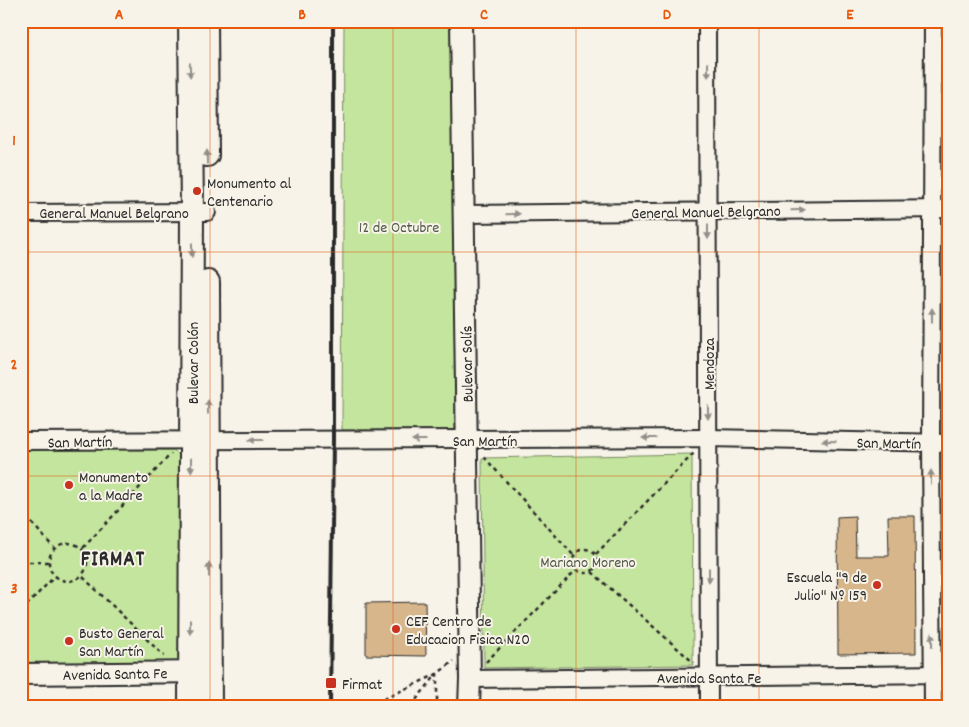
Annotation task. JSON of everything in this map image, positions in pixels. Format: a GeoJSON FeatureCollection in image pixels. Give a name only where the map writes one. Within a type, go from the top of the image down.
{"type":"FeatureCollection","features":[{"type":"Feature","properties":{"kind":"main road","name":"Bulevar Colón"},"geometry":{"type":"LineString","coordinates":[[190,21],[200,212]]}},
{"type":"Feature","properties":{"kind":"main road","name":"Bulevar Colón"},"geometry":{"type":"LineString","coordinates":[[190,706],[200,672],[200,212],[206,21]]}},
{"type":"Feature","properties":{"kind":"main road","name":"Bulevar Colón"},"geometry":{"type":"LineString","coordinates":[[200,672],[210,706]]}},
{"type":"Feature","properties":{"kind":"street","name":"Bulevar Solís"},"geometry":{"type":"LineString","coordinates":[[461,21],[470,650],[469,706]]}},
{"type":"Feature","properties":{"kind":"street","name":"Mendoza"},"geometry":{"type":"LineString","coordinates":[[707,21],[709,706]]}},
{"type":"Feature","properties":{"kind":"street"},"geometry":{"type":"LineString","coordinates":[[933,21],[940,209],[931,443],[940,675],[933,706]]}},
{"type":"Feature","properties":{"kind":"street","name":"General Manuel Belgrano"},"geometry":{"type":"LineString","coordinates":[[464,214],[940,209]]}},
{"type":"Feature","properties":{"kind":"street","name":"General Manuel Belgrano"},"geometry":{"type":"LineString","coordinates":[[21,213],[200,212]]}},
{"type":"Feature","properties":{"kind":"street","name":"San Martín"},"geometry":{"type":"LineString","coordinates":[[21,441],[708,438],[948,443]]}},
{"type":"Feature","properties":{"kind":"street","name":"Avenida Santa Fe"},"geometry":{"type":"LineString","coordinates":[[21,674],[200,672]]}},
{"type":"Feature","properties":{"kind":"street","name":"Avenida Santa Fe"},"geometry":{"type":"LineString","coordinates":[[470,679],[940,675]]}},
{"type":"Feature","properties":{"kind":"path"},"geometry":{"type":"LineString","coordinates":[[596,554],[708,438]]}},
{"type":"Feature","properties":{"kind":"path"},"geometry":{"type":"LineString","coordinates":[[83,548],[174,450],[200,440]]}},
{"type":"Feature","properties":{"kind":"path"},"geometry":{"type":"LineString","coordinates":[[467,440],[574,556]]}},
{"type":"Feature","properties":{"kind":"path"},"geometry":{"type":"LineString","coordinates":[[21,511],[54,548]]}},
{"type":"Feature","properties":{"kind":"path"},"geometry":{"type":"LineString","coordinates":[[68,542],[83,548],[89,564],[83,577],[70,583],[54,577],[48,562],[54,548],[68,542]]}},
{"type":"Feature","properties":{"kind":"path"},"geometry":{"type":"LineString","coordinates":[[589,549],[596,554],[598,564],[592,572],[584,574],[576,570],[573,563],[574,556],[580,550],[589,549]]}},
{"type":"Feature","properties":{"kind":"path"},"geometry":{"type":"LineString","coordinates":[[21,562],[48,562]]}},
{"type":"Feature","properties":{"kind":"path"},"geometry":{"type":"LineString","coordinates":[[470,679],[576,570]]}},
{"type":"Feature","properties":{"kind":"path"},"geometry":{"type":"LineString","coordinates":[[592,572],[709,676]]}},
{"type":"Feature","properties":{"kind":"path"},"geometry":{"type":"LineString","coordinates":[[21,611],[54,577]]}},
{"type":"Feature","properties":{"kind":"path"},"geometry":{"type":"LineString","coordinates":[[83,577],[167,659]]}},
{"type":"Feature","properties":{"kind":"path"},"geometry":{"type":"LineString","coordinates":[[370,706],[437,674],[470,650]]}},
{"type":"Feature","properties":{"kind":"path"},"geometry":{"type":"LineString","coordinates":[[411,706],[437,674]]}},
{"type":"Feature","properties":{"kind":"path"},"geometry":{"type":"LineString","coordinates":[[437,674],[437,706]]}},
{"type":"Feature","properties":{"kind":"green space","name":"12 de Octubre"},"geometry":{"type":"Polygon","coordinates":[[[344,21],[453,21],[455,430],[342,430],[344,21]]]}},
{"type":"Feature","properties":{"kind":"green space"},"geometry":{"type":"Polygon","coordinates":[[[21,449],[174,450],[181,457],[182,655],[174,666],[21,666],[21,449]]]}},
{"type":"Feature","properties":{"kind":"green space","name":"Mariano Moreno"},"geometry":{"type":"Polygon","coordinates":[[[692,454],[693,665],[484,668],[482,458],[692,454]]]}},
{"type":"Feature","properties":{"kind":"building","name":"Escuela \"9 de Julio\" Nº 159"},"geometry":{"type":"Polygon","coordinates":[[[855,516],[856,556],[889,556],[888,516],[915,516],[916,653],[838,654],[837,517],[855,516]]]}},
{"type":"Feature","properties":{"kind":"building","name":"CEF Centro de Educacion Fisica N20"},"geometry":{"type":"Polygon","coordinates":[[[425,602],[426,656],[366,655],[366,603],[425,602]]]}},
{"type":"Feature","properties":{"kind":"railway"},"geometry":{"type":"LineString","coordinates":[[330,706],[333,440],[333,21]]}},
{"type":"Feature","properties":{"kind":"place","name":"Monumento al Centenario"},"geometry":{"type":"Point","coordinates":[197,191]}},
{"type":"Feature","properties":{"kind":"place","name":"Monumento a la Madre"},"geometry":{"type":"Point","coordinates":[69,485]}},
{"type":"Feature","properties":{"kind":"place","name":"Escuela \"9 de Julio\" Nº 159"},"geometry":{"type":"Point","coordinates":[877,585]}},
{"type":"Feature","properties":{"kind":"place","name":"CEF Centro de Educacion Fisica N20"},"geometry":{"type":"Point","coordinates":[396,629]}},
{"type":"Feature","properties":{"kind":"place","name":"Busto General San Martín"},"geometry":{"type":"Point","coordinates":[69,641]}},
{"type":"Feature","properties":{"kind":"place","name":"Firmat"},"geometry":{"type":"Point","coordinates":[331,683]}},
{"type":"Feature","properties":{"kind":"district","name":"FIRMAT"},"geometry":{"type":"Point","coordinates":[113,558]}}]}
